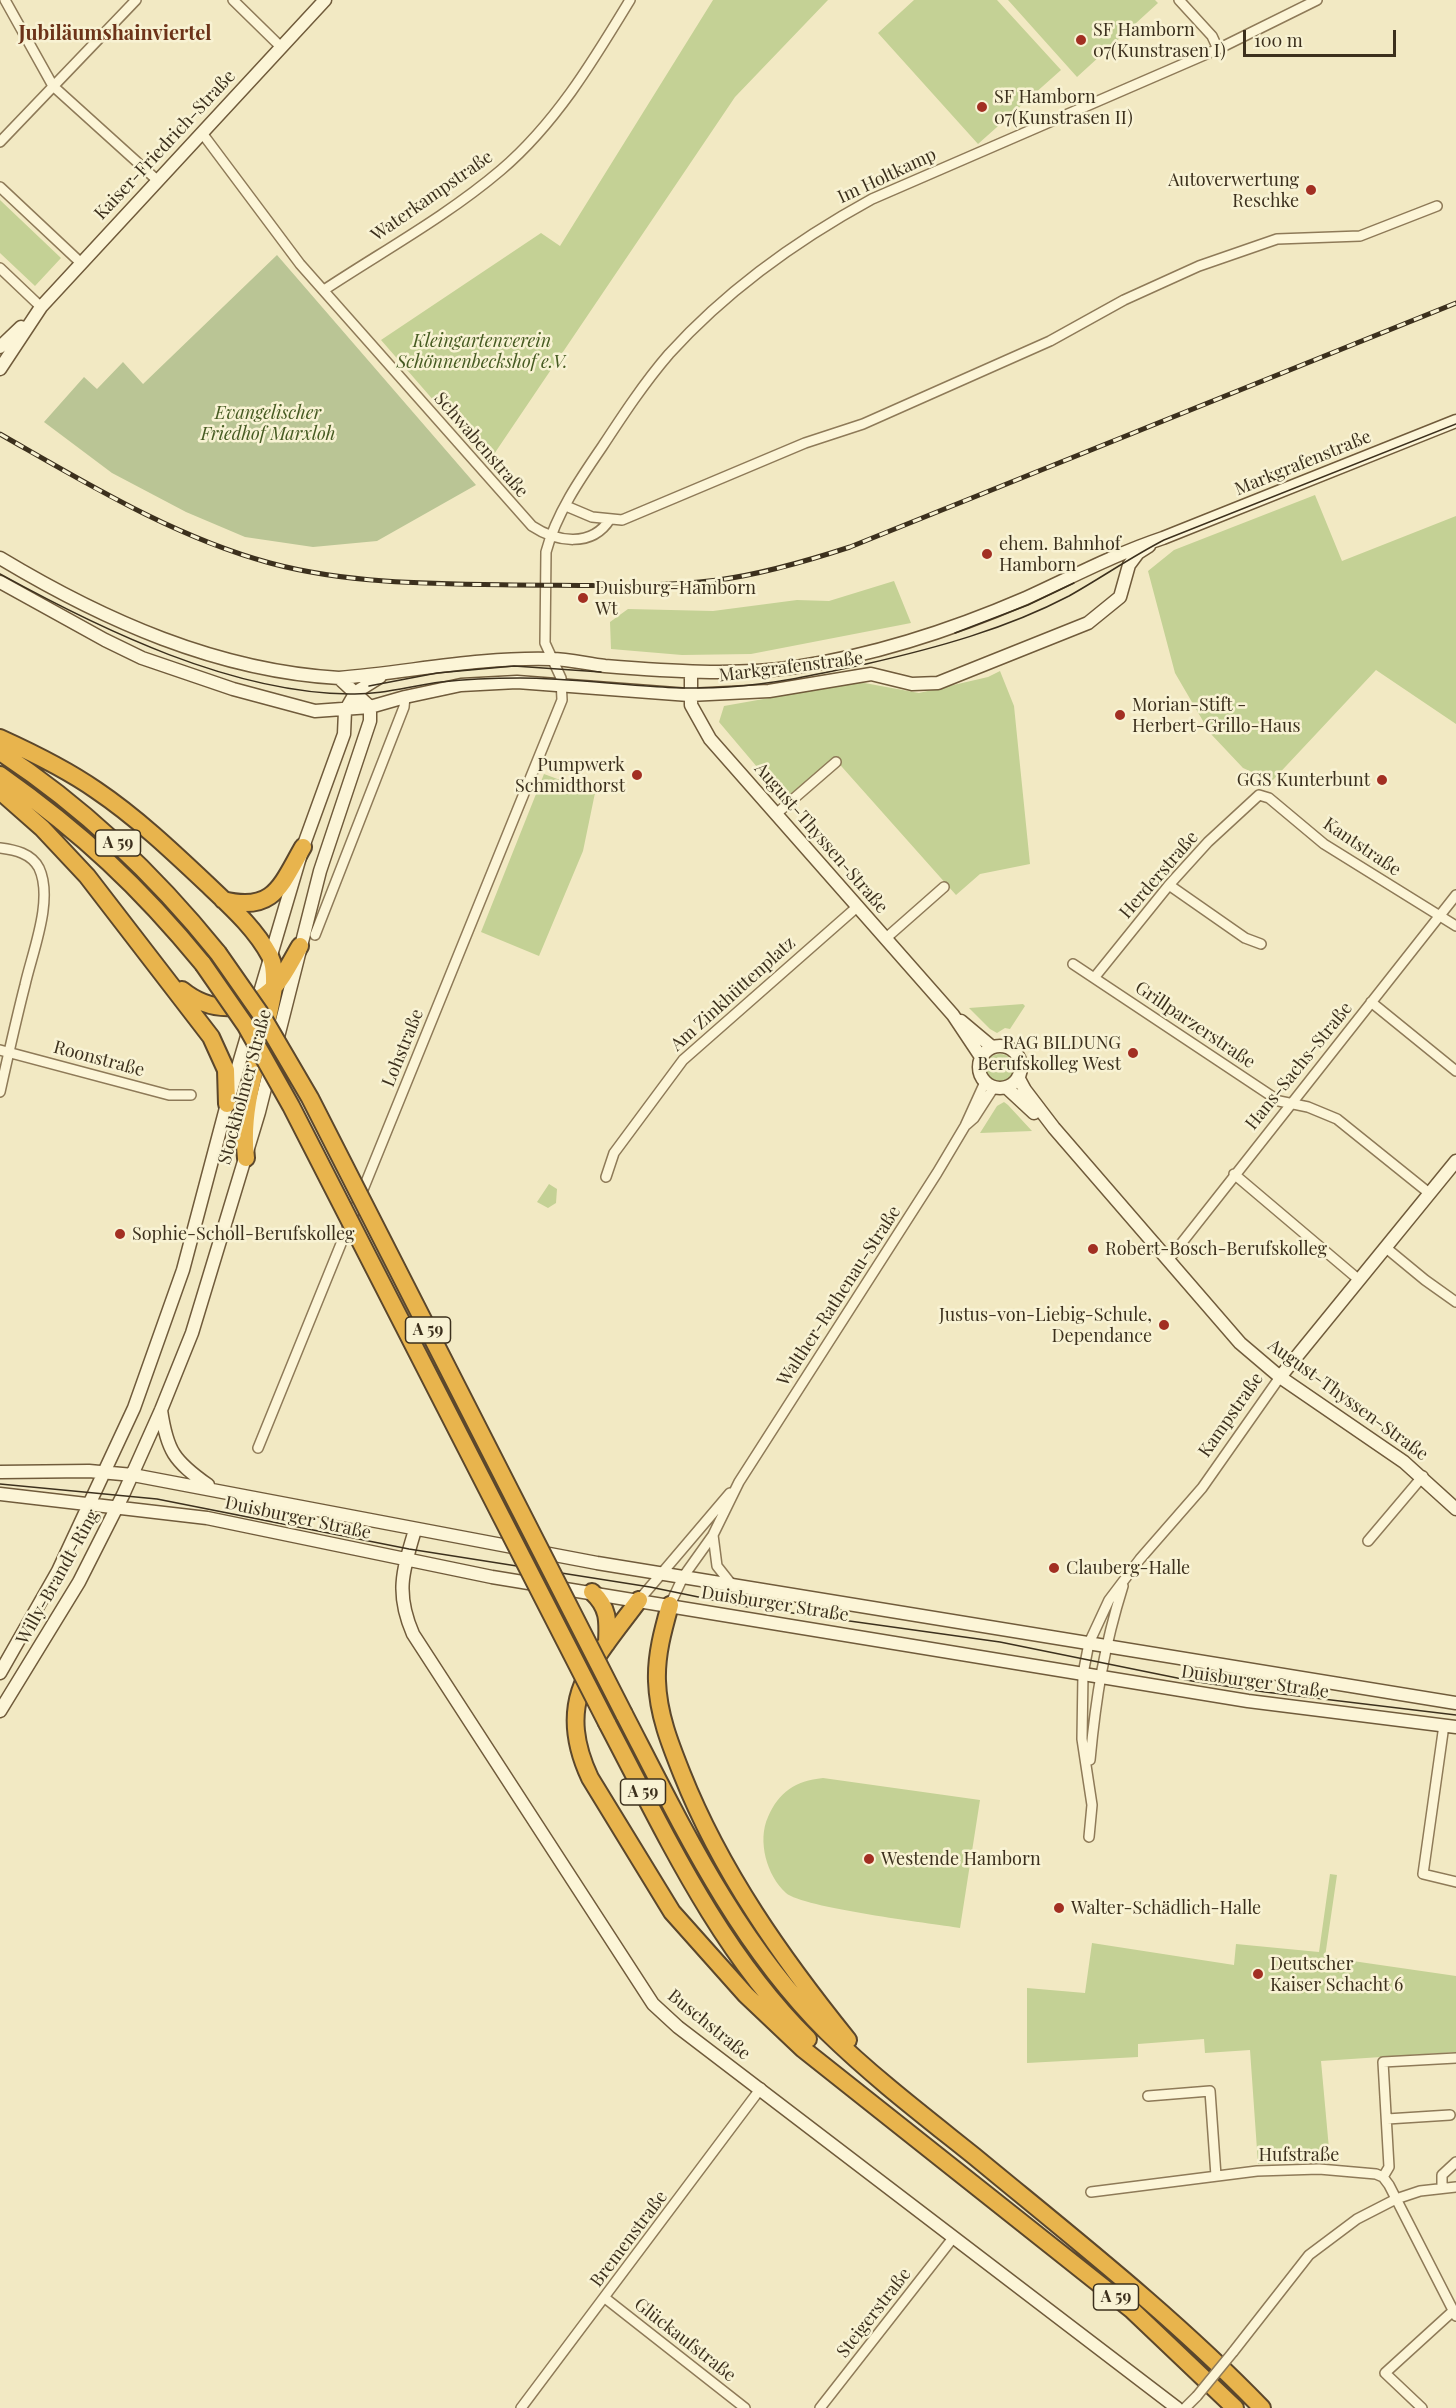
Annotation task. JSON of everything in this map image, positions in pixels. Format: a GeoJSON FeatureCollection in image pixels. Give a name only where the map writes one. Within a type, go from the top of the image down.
{"type":"FeatureCollection","features":[{"type":"Feature","properties":{"kind":"highway"},"geometry":{"type":"LineString","coordinates":[[0,738],[57,765],[105,796],[169,848],[224,900],[257,936],[270,957],[275,972],[274,987],[250,1086],[244,1134],[246,1158]]}},
{"type":"Feature","properties":{"kind":"highway","name":"A 59"},"geometry":{"type":"LineString","coordinates":[[0,752],[48,786],[123,847],[187,915],[218,953],[262,1016],[310,1098],[696,1851],[734,1917],[779,1978],[819,2022],[883,2082],[1133,2288],[1218,2362],[1262,2408]]}},
{"type":"Feature","properties":{"kind":"highway","name":"A 59"},"geometry":{"type":"LineString","coordinates":[[0,775],[70,827],[110,861],[172,926],[203,964],[246,1026],[286,1096],[680,1862],[740,1959],[793,2023],[875,2104],[1131,2310],[1235,2408]]}},
{"type":"Feature","properties":{"kind":"highway"},"geometry":{"type":"LineString","coordinates":[[0,791],[42,828],[87,876],[165,976],[219,1051],[226,1070],[227,1104]]}},
{"type":"Feature","properties":{"kind":"highway"},"geometry":{"type":"LineString","coordinates":[[224,900],[251,905],[265,900],[283,880],[303,847]]}},
{"type":"Feature","properties":{"kind":"highway"},"geometry":{"type":"LineString","coordinates":[[165,976],[191,997],[206,1005],[221,1009],[236,1007],[259,998],[274,987],[300,946]]}},
{"type":"Feature","properties":{"kind":"highway"},"geometry":{"type":"LineString","coordinates":[[592,1592],[602,1602],[608,1615],[607,1643]]}},
{"type":"Feature","properties":{"kind":"highway"},"geometry":{"type":"LineString","coordinates":[[639,1600],[607,1643],[581,1685],[575,1711],[575,1741],[590,1778],[672,1912],[695,1941],[746,1995],[803,2049],[875,2104]]}},
{"type":"Feature","properties":{"kind":"highway"},"geometry":{"type":"LineString","coordinates":[[670,1605],[660,1645],[658,1689],[666,1733],[688,1789],[737,1885],[771,1940],[883,2082]]}},
{"type":"Feature","properties":{"kind":"main road","name":"Kaiser-Friedrich-Straße"},"geometry":{"type":"LineString","coordinates":[[0,347],[37,311],[325,0]]}},
{"type":"Feature","properties":{"kind":"main road","name":"Kaiser-Friedrich-Straße"},"geometry":{"type":"LineString","coordinates":[[0,369],[37,311]]}},
{"type":"Feature","properties":{"kind":"main road","name":"Markgrafenstraße"},"geometry":{"type":"LineString","coordinates":[[0,558],[118,621],[180,647],[239,662],[339,678],[390,674],[457,664],[552,659],[604,666],[692,672],[795,667],[898,645],[955,627],[1025,598],[1126,550],[1163,538],[1456,421]]}},
{"type":"Feature","properties":{"kind":"main road","name":"Markgrafenstraße"},"geometry":{"type":"LineString","coordinates":[[0,582],[105,640],[175,670],[303,709],[345,711],[461,685],[517,682],[689,695],[769,691],[871,674],[912,684],[938,683],[1088,623],[1120,597],[1129,565],[1138,553],[1163,538]]}},
{"type":"Feature","properties":{"kind":"main road","name":"August-Thyssen-Straße"},"geometry":{"type":"LineString","coordinates":[[692,672],[689,695],[698,722],[710,739],[953,1015],[981,1057]]}},
{"type":"Feature","properties":{"kind":"main road"},"geometry":{"type":"LineString","coordinates":[[355,693],[374,680],[390,674]]}},
{"type":"Feature","properties":{"kind":"main road"},"geometry":{"type":"LineString","coordinates":[[339,678],[370,707]]}},
{"type":"Feature","properties":{"kind":"main road","name":"Stockholmer Straße"},"geometry":{"type":"LineString","coordinates":[[99,1487],[134,1408],[166,1322],[227,1104],[303,847],[344,734],[345,711],[355,693]]}},
{"type":"Feature","properties":{"kind":"main road","name":"Stockholmer Straße"},"geometry":{"type":"LineString","coordinates":[[126,1490],[162,1410],[192,1333],[246,1158],[328,846],[366,737],[370,707]]}},
{"type":"Feature","properties":{"kind":"main road","name":"August-Thyssen-Straße"},"geometry":{"type":"LineString","coordinates":[[953,1015],[992,1047]]}},
{"type":"Feature","properties":{"kind":"main road"},"geometry":{"type":"LineString","coordinates":[[1004,1046],[1014,1051],[1021,1063],[1018,1077],[995,1085],[979,1069],[981,1057],[992,1047],[1004,1046]]}},
{"type":"Feature","properties":{"kind":"main road","name":"August-Thyssen-Straße"},"geometry":{"type":"LineString","coordinates":[[1018,1077],[1054,1128],[1240,1343],[1280,1377],[1423,1476],[1456,1509]]}},
{"type":"Feature","properties":{"kind":"main road","name":"August-Thyssen-Straße"},"geometry":{"type":"LineString","coordinates":[[995,1085],[1054,1128]]}},
{"type":"Feature","properties":{"kind":"main road","name":"Kampstraße"},"geometry":{"type":"LineString","coordinates":[[1280,1377],[1456,1161]]}},
{"type":"Feature","properties":{"kind":"main road"},"geometry":{"type":"LineString","coordinates":[[162,1410],[165,1433],[175,1459],[211,1488]]}},
{"type":"Feature","properties":{"kind":"main road","name":"Duisburger Straße"},"geometry":{"type":"LineString","coordinates":[[0,1472],[106,1472],[133,1475],[211,1488],[415,1530],[683,1577],[1456,1704]]}},
{"type":"Feature","properties":{"kind":"main road","name":"Willy-Brandt-Ring"},"geometry":{"type":"LineString","coordinates":[[0,1673],[58,1571],[99,1487]]}},
{"type":"Feature","properties":{"kind":"main road","name":"Willy-Brandt-Ring"},"geometry":{"type":"LineString","coordinates":[[0,1711],[79,1582],[126,1490]]}},
{"type":"Feature","properties":{"kind":"main road","name":"Duisburger Straße"},"geometry":{"type":"LineString","coordinates":[[0,1494],[117,1505],[242,1524],[406,1560],[639,1600],[1248,1701],[1450,1726]]}},
{"type":"Feature","properties":{"kind":"main road","name":"Buschstraße"},"geometry":{"type":"LineString","coordinates":[[415,1530],[402,1575],[402,1599],[405,1615],[413,1634],[653,2004],[678,2027],[1177,2408]]}},
{"type":"Feature","properties":{"kind":"street"},"geometry":{"type":"LineString","coordinates":[[5,0],[53,86],[157,180]]}},
{"type":"Feature","properties":{"kind":"street"},"geometry":{"type":"LineString","coordinates":[[0,142],[136,0]]}},
{"type":"Feature","properties":{"kind":"street"},"geometry":{"type":"LineString","coordinates":[[233,0],[281,47]]}},
{"type":"Feature","properties":{"kind":"street","name":"Waterkampstraße"},"geometry":{"type":"LineString","coordinates":[[324,290],[467,196],[501,170],[559,109],[588,71],[630,0]]}},
{"type":"Feature","properties":{"kind":"street"},"geometry":{"type":"LineString","coordinates":[[1179,0],[1212,36],[1218,50]]}},
{"type":"Feature","properties":{"kind":"street","name":"Im Holtkamp"},"geometry":{"type":"LineString","coordinates":[[550,538],[566,506],[624,414],[669,355],[701,321],[780,256],[833,221],[872,199],[1218,50],[1317,0]]}},
{"type":"Feature","properties":{"kind":"street","name":"Schwabenstraße"},"geometry":{"type":"LineString","coordinates":[[202,133],[300,264],[532,526],[550,538]]}},
{"type":"Feature","properties":{"kind":"street"},"geometry":{"type":"LineString","coordinates":[[0,187],[81,263]]}},
{"type":"Feature","properties":{"kind":"street"},"geometry":{"type":"LineString","coordinates":[[566,506],[592,516],[622,520],[806,443],[874,419],[1050,341],[1124,300],[1199,267],[1277,239],[1360,236],[1437,206]]}},
{"type":"Feature","properties":{"kind":"street"},"geometry":{"type":"LineString","coordinates":[[0,268],[37,311]]}},
{"type":"Feature","properties":{"kind":"street"},"geometry":{"type":"LineString","coordinates":[[562,685],[545,643],[546,552],[550,538],[568,541],[591,535],[605,528],[610,519]]}},
{"type":"Feature","properties":{"kind":"street","name":"Lohstraße"},"geometry":{"type":"LineString","coordinates":[[258,1448],[562,700],[562,685]]}},
{"type":"Feature","properties":{"kind":"street"},"geometry":{"type":"LineString","coordinates":[[315,935],[404,707],[405,697]]}},
{"type":"Feature","properties":{"kind":"street"},"geometry":{"type":"LineString","coordinates":[[776,814],[836,762]]}},
{"type":"Feature","properties":{"kind":"street","name":"Kantstraße"},"geometry":{"type":"LineString","coordinates":[[1253,798],[1264,795],[1269,798],[1324,843],[1438,917],[1456,926]]}},
{"type":"Feature","properties":{"kind":"street","name":"Herderstraße"},"geometry":{"type":"LineString","coordinates":[[1094,978],[1169,885],[1253,798]]}},
{"type":"Feature","properties":{"kind":"street"},"geometry":{"type":"LineString","coordinates":[[0,848],[16,850],[29,856],[38,867],[44,883],[41,919],[5,1052],[0,1092]]}},
{"type":"Feature","properties":{"kind":"street"},"geometry":{"type":"LineString","coordinates":[[1169,885],[1245,938],[1260,944]]}},
{"type":"Feature","properties":{"kind":"street"},"geometry":{"type":"LineString","coordinates":[[885,939],[944,887]]}},
{"type":"Feature","properties":{"kind":"street","name":"Hans-Sachs-Straße"},"geometry":{"type":"LineString","coordinates":[[1169,1259],[1456,895]]}},
{"type":"Feature","properties":{"kind":"street","name":"Am Zinkhüttenplatz"},"geometry":{"type":"LineString","coordinates":[[606,1177],[614,1153],[683,1060],[857,907]]}},
{"type":"Feature","properties":{"kind":"street","name":"Grillparzerstraße"},"geometry":{"type":"LineString","coordinates":[[1073,964],[1280,1101],[1308,1107],[1350,1127],[1429,1192]]}},
{"type":"Feature","properties":{"kind":"street"},"geometry":{"type":"LineString","coordinates":[[1371,1002],[1456,1071]]}},
{"type":"Feature","properties":{"kind":"street","name":"Roonstraße"},"geometry":{"type":"LineString","coordinates":[[5,1052],[170,1095],[191,1095]]}},
{"type":"Feature","properties":{"kind":"street","name":"Walther-Rathenau-Straße"},"geometry":{"type":"LineString","coordinates":[[670,1605],[683,1577],[712,1535],[739,1482],[965,1126],[974,1118],[995,1085]]}},
{"type":"Feature","properties":{"kind":"street"},"geometry":{"type":"LineString","coordinates":[[1234,1174],[1358,1279]]}},
{"type":"Feature","properties":{"kind":"street"},"geometry":{"type":"LineString","coordinates":[[1385,1247],[1456,1302]]}},
{"type":"Feature","properties":{"kind":"street","name":"Kampstraße"},"geometry":{"type":"LineString","coordinates":[[1089,1837],[1092,1805],[1089,1772],[1082,1739],[1083,1674],[1089,1643],[1109,1600],[1202,1488],[1280,1377]]}},
{"type":"Feature","properties":{"kind":"street"},"geometry":{"type":"LineString","coordinates":[[1368,1541],[1423,1476]]}},
{"type":"Feature","properties":{"kind":"street","name":"Walther-Rathenau-Straße"},"geometry":{"type":"LineString","coordinates":[[639,1600],[739,1482]]}},
{"type":"Feature","properties":{"kind":"street"},"geometry":{"type":"LineString","coordinates":[[712,1535],[717,1566],[732,1585]]}},
{"type":"Feature","properties":{"kind":"street","name":"Kampstraße"},"geometry":{"type":"LineString","coordinates":[[1089,1772],[1099,1676],[1105,1647],[1126,1578]]}},
{"type":"Feature","properties":{"kind":"street"},"geometry":{"type":"LineString","coordinates":[[1450,1726],[1424,1874],[1456,1882]]}},
{"type":"Feature","properties":{"kind":"street"},"geometry":{"type":"LineString","coordinates":[[1422,2408],[1385,2373],[1454,2314],[1383,2177],[1389,2167],[1383,2062],[1456,2058]]}},
{"type":"Feature","properties":{"kind":"street","name":"Bremenstraße"},"geometry":{"type":"LineString","coordinates":[[521,2408],[606,2298],[760,2088]]}},
{"type":"Feature","properties":{"kind":"street"},"geometry":{"type":"LineString","coordinates":[[1148,2096],[1210,2091],[1216,2176]]}},
{"type":"Feature","properties":{"kind":"street"},"geometry":{"type":"LineString","coordinates":[[1387,2119],[1450,2115]]}},
{"type":"Feature","properties":{"kind":"street"},"geometry":{"type":"LineString","coordinates":[[1442,2187],[1443,2175],[1456,2162]]}},
{"type":"Feature","properties":{"kind":"street","name":"Hufstraße"},"geometry":{"type":"LineString","coordinates":[[1091,2192],[1257,2171],[1318,2169],[1383,2177]]}},
{"type":"Feature","properties":{"kind":"street"},"geometry":{"type":"LineString","coordinates":[[1185,2408],[1233,2352],[1309,2255],[1358,2219],[1396,2199],[1442,2187],[1456,2187]]}},
{"type":"Feature","properties":{"kind":"street","name":"Steigerstraße"},"geometry":{"type":"LineString","coordinates":[[820,2408],[953,2238]]}},
{"type":"Feature","properties":{"kind":"street","name":"Glückaufstraße"},"geometry":{"type":"LineString","coordinates":[[606,2298],[745,2408]]}},
{"type":"Feature","properties":{"kind":"green space","name":"Kleingartenverein Schönnenbeckshof e.V."},"geometry":{"type":"Polygon","coordinates":[[[713,0],[828,0],[735,97],[488,463],[381,340],[541,233],[560,246],[713,0]]]}},
{"type":"Feature","properties":{"kind":"green space","name":"SF Hamborn 07(Kunstrasen II)"},"geometry":{"type":"Polygon","coordinates":[[[914,0],[997,0],[1061,70],[978,144],[878,33],[914,0]]]}},
{"type":"Feature","properties":{"kind":"green space","name":"SF Hamborn 07(Kunstrasen I)"},"geometry":{"type":"Polygon","coordinates":[[[1008,0],[1155,0],[1158,3],[1077,77],[1008,0]]]}},
{"type":"Feature","properties":{"kind":"green space"},"geometry":{"type":"Polygon","coordinates":[[[0,200],[61,258],[35,286],[0,253],[0,200]]]}},
{"type":"Feature","properties":{"kind":"green space","name":"Evangelischer Friedhof Marxloh"},"geometry":{"type":"Polygon","coordinates":[[[277,255],[476,485],[377,541],[313,547],[245,537],[186,512],[112,473],[44,422],[84,377],[97,389],[123,362],[143,384],[277,255]]]}},
{"type":"Feature","properties":{"kind":"green space"},"geometry":{"type":"Polygon","coordinates":[[[1315,495],[1342,561],[1456,516],[1456,724],[1376,670],[1272,781],[1243,768],[1210,733],[1175,673],[1148,571],[1174,550],[1315,495]]]}},
{"type":"Feature","properties":{"kind":"green space"},"geometry":{"type":"Polygon","coordinates":[[[894,581],[911,623],[751,654],[682,655],[611,649],[610,622],[628,609],[713,611],[797,600],[829,601],[894,581]]]}},
{"type":"Feature","properties":{"kind":"green space"},"geometry":{"type":"Polygon","coordinates":[[[1000,671],[1014,706],[1030,864],[980,874],[956,895],[834,758],[785,800],[719,722],[724,706],[859,682],[919,693],[988,677],[1000,671]]]}},
{"type":"Feature","properties":{"kind":"green space"},"geometry":{"type":"Polygon","coordinates":[[[544,774],[595,793],[583,851],[539,956],[481,932],[544,774]]]}},
{"type":"Feature","properties":{"kind":"green space"},"geometry":{"type":"Polygon","coordinates":[[[1023,1004],[1025,1006],[1010,1029],[1005,1028],[997,1033],[969,1008],[1023,1004]]]}},
{"type":"Feature","properties":{"kind":"green space"},"geometry":{"type":"Polygon","coordinates":[[[1000,1054],[1010,1058],[1014,1068],[1010,1078],[1000,1082],[990,1078],[986,1068],[990,1058],[1000,1054]]]}},
{"type":"Feature","properties":{"kind":"green space"},"geometry":{"type":"Polygon","coordinates":[[[1004,1102],[1032,1131],[980,1133],[997,1106],[1004,1102]]]}},
{"type":"Feature","properties":{"kind":"green space"},"geometry":{"type":"Polygon","coordinates":[[[549,1184],[557,1189],[556,1203],[548,1208],[537,1202],[549,1184]]]}},
{"type":"Feature","properties":{"kind":"green space","name":"Westende Hamborn"},"geometry":{"type":"Polygon","coordinates":[[[823,1778],[980,1800],[960,1928],[816,1904],[797,1899],[779,1886],[769,1868],[764,1847],[768,1817],[777,1801],[789,1789],[804,1782],[823,1778]]]}},
{"type":"Feature","properties":{"kind":"green space"},"geometry":{"type":"Polygon","coordinates":[[[1330,1874],[1337,1875],[1325,1957],[1456,1976],[1456,2052],[1321,2061],[1330,2160],[1258,2164],[1250,2050],[1205,2053],[1204,2039],[1138,2044],[1138,2057],[1027,2063],[1027,1988],[1085,1993],[1092,1943],[1234,1965],[1236,1944],[1319,1952],[1330,1874]]]}},
{"type":"Feature","properties":{"kind":"tram line"},"geometry":{"type":"LineString","coordinates":[[0,574],[81,616],[169,655],[260,683],[305,691],[362,694],[441,682],[510,678],[676,688],[746,686],[866,664],[996,628],[1069,596],[1164,540],[1456,424]]}},
{"type":"Feature","properties":{"kind":"tram line"},"geometry":{"type":"LineString","coordinates":[[955,633],[1028,605],[1074,583]]}},
{"type":"Feature","properties":{"kind":"tram line"},"geometry":{"type":"LineString","coordinates":[[369,686],[437,673],[514,666],[601,672]]}},
{"type":"Feature","properties":{"kind":"tram line"},"geometry":{"type":"LineString","coordinates":[[0,1484],[157,1499],[409,1549],[650,1587],[742,1606],[1000,1642],[1192,1681],[1456,1715]]}},
{"type":"Feature","properties":{"kind":"railway"},"geometry":{"type":"LineString","coordinates":[[0,434],[165,524],[234,552],[300,570],[391,582],[616,586],[692,583],[768,571],[850,547],[1456,303]]}},
{"type":"Feature","properties":{"kind":"place","name":"SF Hamborn 07(Kunstrasen I)"},"geometry":{"type":"Point","coordinates":[1081,40]}},
{"type":"Feature","properties":{"kind":"place","name":"SF Hamborn 07(Kunstrasen II)"},"geometry":{"type":"Point","coordinates":[982,107]}},
{"type":"Feature","properties":{"kind":"place","name":"Autoverwertung Reschke"},"geometry":{"type":"Point","coordinates":[1311,190]}},
{"type":"Feature","properties":{"kind":"place","name":"ehem. Bahnhof Hamborn"},"geometry":{"type":"Point","coordinates":[987,554]}},
{"type":"Feature","properties":{"kind":"place","name":"Duisburg-Hamborn Wt"},"geometry":{"type":"Point","coordinates":[583,598]}},
{"type":"Feature","properties":{"kind":"place","name":"Morian-Stift - Herbert-Grillo-Haus"},"geometry":{"type":"Point","coordinates":[1120,715]}},
{"type":"Feature","properties":{"kind":"place","name":"Pumpwerk Schmidthorst"},"geometry":{"type":"Point","coordinates":[637,775]}},
{"type":"Feature","properties":{"kind":"place","name":"GGS Kunterbunt"},"geometry":{"type":"Point","coordinates":[1382,780]}},
{"type":"Feature","properties":{"kind":"place","name":"RAG BILDUNG Berufskolleg West"},"geometry":{"type":"Point","coordinates":[1133,1053]}},
{"type":"Feature","properties":{"kind":"place","name":"Sophie-Scholl-Berufskolleg"},"geometry":{"type":"Point","coordinates":[120,1234]}},
{"type":"Feature","properties":{"kind":"place","name":"Robert-Bosch-Berufskolleg"},"geometry":{"type":"Point","coordinates":[1093,1249]}},
{"type":"Feature","properties":{"kind":"place","name":"Justus-von-Liebig-Schule, Dependance"},"geometry":{"type":"Point","coordinates":[1164,1325]}},
{"type":"Feature","properties":{"kind":"place","name":"Clauberg-Halle"},"geometry":{"type":"Point","coordinates":[1054,1568]}},
{"type":"Feature","properties":{"kind":"place","name":"Westende Hamborn"},"geometry":{"type":"Point","coordinates":[869,1859]}},
{"type":"Feature","properties":{"kind":"place","name":"Walter-Schädlich-Halle"},"geometry":{"type":"Point","coordinates":[1059,1908]}},
{"type":"Feature","properties":{"kind":"place","name":"Deutscher Kaiser Schacht 6"},"geometry":{"type":"Point","coordinates":[1258,1974]}},
{"type":"Feature","properties":{"kind":"district","name":"Jubiläumshainviertel"},"geometry":{"type":"Point","coordinates":[115,34]}}]}
